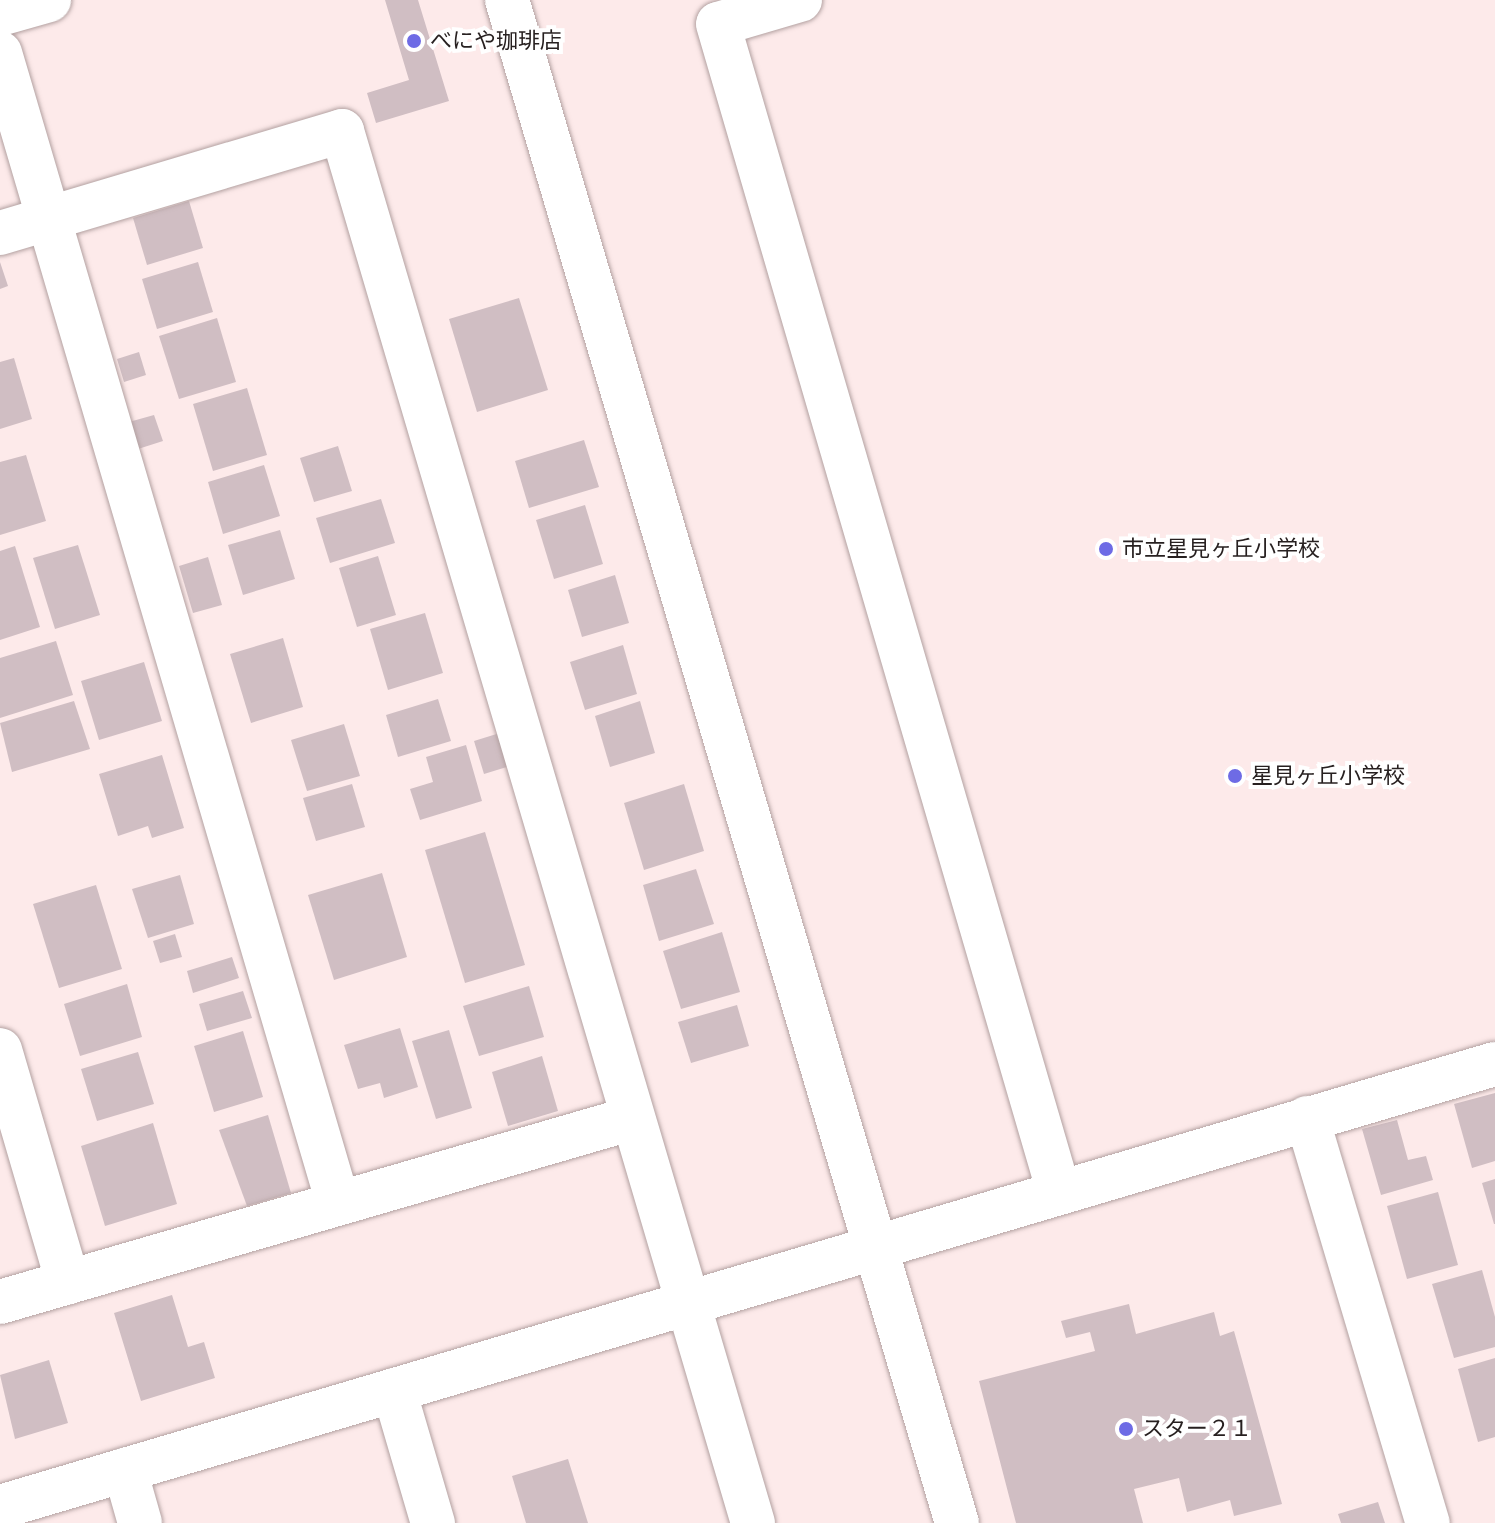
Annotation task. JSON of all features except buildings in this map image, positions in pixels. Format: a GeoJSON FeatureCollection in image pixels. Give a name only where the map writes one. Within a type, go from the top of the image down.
{"type":"FeatureCollection","features":[{"type":"Feature","properties":{"kind":"street"},"geometry":{"type":"LineString","coordinates":[[0,14],[49,0]]}},
{"type":"Feature","properties":{"kind":"street"},"geometry":{"type":"LineString","coordinates":[[507,0],[957,1523]]}},
{"type":"Feature","properties":{"kind":"street"},"geometry":{"type":"LineString","coordinates":[[800,0],[718,24],[1058,1189]]}},
{"type":"Feature","properties":{"kind":"street"},"geometry":{"type":"LineString","coordinates":[[0,53],[338,1203]]}},
{"type":"Feature","properties":{"kind":"street"},"geometry":{"type":"LineString","coordinates":[[0,233],[342,131],[753,1523]]}},
{"type":"Feature","properties":{"kind":"street"},"geometry":{"type":"LineString","coordinates":[[0,1050],[68,1282]]}},
{"type":"Feature","properties":{"kind":"street"},"geometry":{"type":"LineString","coordinates":[[0,1507],[876,1248],[1058,1189],[1495,1064]]}},
{"type":"Feature","properties":{"kind":"street"},"geometry":{"type":"LineString","coordinates":[[0,1302],[633,1118]]}},
{"type":"Feature","properties":{"kind":"street"},"geometry":{"type":"LineString","coordinates":[[1307,1118],[1428,1523]]}},
{"type":"Feature","properties":{"kind":"street"},"geometry":{"type":"LineString","coordinates":[[394,1390],[433,1523]]}},
{"type":"Feature","properties":{"kind":"street"},"geometry":{"type":"LineString","coordinates":[[125,1470],[140,1523]]}},
{"type":"Feature","properties":{"kind":"place","name":"べにや珈琲店"},"geometry":{"type":"Point","coordinates":[414,41]}},
{"type":"Feature","properties":{"kind":"place","name":"市立星見ヶ丘小学校"},"geometry":{"type":"Point","coordinates":[1106,549]}},
{"type":"Feature","properties":{"kind":"place","name":"星見ヶ丘小学校"},"geometry":{"type":"Point","coordinates":[1235,776]}},
{"type":"Feature","properties":{"kind":"place","name":"スター２１"},"geometry":{"type":"Point","coordinates":[1126,1429]}}]}
